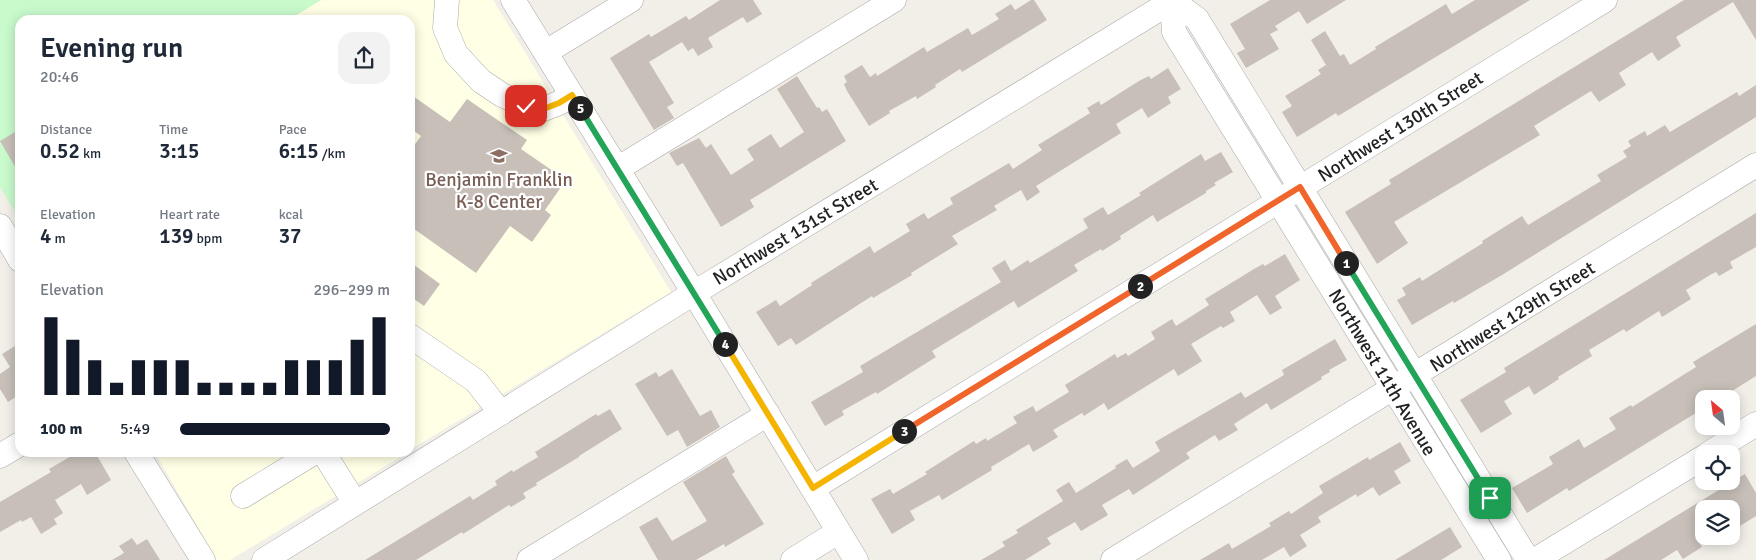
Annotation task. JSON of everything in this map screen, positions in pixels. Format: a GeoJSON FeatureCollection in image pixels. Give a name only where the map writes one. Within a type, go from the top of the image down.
{"type":"FeatureCollection","features":[{"type":"Feature","properties":{"kind":"street"},"geometry":{"type":"LineString","coordinates":[[447,0],[445,28],[456,54],[481,81],[510,99],[541,110],[559,103],[572,95]]}},
{"type":"Feature","properties":{"kind":"street"},"geometry":{"type":"LineString","coordinates":[[513,0],[694,292],[856,560]]}},
{"type":"Feature","properties":{"kind":"street"},"geometry":{"type":"LineString","coordinates":[[546,52],[631,0]]}},
{"type":"Feature","properties":{"kind":"street"},"geometry":{"type":"LineString","coordinates":[[618,169],[894,0]]}},
{"type":"Feature","properties":{"kind":"street","name":"Northwest 11th Avenue"},"geometry":{"type":"LineString","coordinates":[[1172,0],[1197,19],[1528,560]]}},
{"type":"Feature","properties":{"kind":"street","name":"Northwest 11th Avenue"},"geometry":{"type":"LineString","coordinates":[[1172,0],[1174,32],[1499,560]]}},
{"type":"Feature","properties":{"kind":"street","name":"Northwest 131st Street"},"geometry":{"type":"LineString","coordinates":[[264,560],[694,292],[1172,0]]}},
{"type":"Feature","properties":{"kind":"street","name":"Northwest 130th Street"},"geometry":{"type":"LineString","coordinates":[[813,488],[1605,0]]}},
{"type":"Feature","properties":{"kind":"street","name":"Northwest 129th Street"},"geometry":{"type":"LineString","coordinates":[[1114,560],[1756,165]]}},
{"type":"Feature","properties":{"kind":"street"},"geometry":{"type":"LineString","coordinates":[[0,226],[15,252]]}},
{"type":"Feature","properties":{"kind":"street"},"geometry":{"type":"LineString","coordinates":[[415,339],[476,380],[500,413]]}},
{"type":"Feature","properties":{"kind":"street"},"geometry":{"type":"LineString","coordinates":[[529,560],[768,414]]}},
{"type":"Feature","properties":{"kind":"street"},"geometry":{"type":"LineString","coordinates":[[1722,445],[1756,424]]}},
{"type":"Feature","properties":{"kind":"street"},"geometry":{"type":"LineString","coordinates":[[0,456],[15,447]]}},
{"type":"Feature","properties":{"kind":"street"},"geometry":{"type":"LineString","coordinates":[[139,457],[203,560]]}},
{"type":"Feature","properties":{"kind":"street"},"geometry":{"type":"LineString","coordinates":[[242,496],[307,457]]}},
{"type":"Feature","properties":{"kind":"street"},"geometry":{"type":"LineString","coordinates":[[326,457],[355,503]]}},
{"type":"Feature","properties":{"kind":"street"},"geometry":{"type":"LineString","coordinates":[[1535,560],[1695,462]]}},
{"type":"Feature","properties":{"kind":"street"},"geometry":{"type":"LineString","coordinates":[[793,560],[838,532]]}},
{"type":"Feature","properties":{"kind":"shaded area","name":"Benjamin Franklin K-8 Center"},"geometry":{"type":"Polygon","coordinates":[[[321,0],[493,0],[671,292],[415,447],[415,15],[296,15],[321,0]]]}},
{"type":"Feature","properties":{"kind":"shaded area"},"geometry":{"type":"Polygon","coordinates":[[[157,457],[400,457],[230,560],[217,560],[157,457]]]}},
{"type":"Feature","properties":{"kind":"green space"},"geometry":{"type":"Polygon","coordinates":[[[0,0],[321,0],[296,15],[15,15],[15,212],[0,187],[0,0]]]}},
{"type":"Feature","properties":{"kind":"building"},"geometry":{"type":"Polygon","coordinates":[[[720,0],[753,0],[762,14],[747,23],[743,17],[708,38],[713,47],[698,56],[693,48],[688,51],[682,42],[649,62],[674,103],[667,107],[674,118],[654,130],[610,58],[649,34],[651,37],[686,16],[689,20],[720,0]]]}},
{"type":"Feature","properties":{"kind":"building"},"geometry":{"type":"Polygon","coordinates":[[[1034,0],[1047,20],[962,72],[960,69],[917,99],[916,96],[889,111],[890,113],[869,126],[847,91],[844,84],[847,82],[844,76],[862,65],[870,77],[876,73],[877,76],[924,47],[927,52],[968,28],[972,35],[999,19],[995,14],[1011,4],[1015,10],[1034,0]]]}},
{"type":"Feature","properties":{"kind":"building"},"geometry":{"type":"Polygon","coordinates":[[[1270,0],[1346,0],[1307,24],[1299,11],[1275,26],[1278,30],[1270,34],[1279,49],[1246,68],[1237,53],[1245,49],[1230,24],[1270,0]]]}},
{"type":"Feature","properties":{"kind":"building"},"geometry":{"type":"Polygon","coordinates":[[[1475,0],[1530,0],[1338,116],[1336,113],[1297,137],[1282,112],[1292,106],[1285,96],[1321,74],[1318,70],[1326,65],[1311,40],[1325,31],[1340,56],[1344,54],[1350,65],[1376,49],[1375,47],[1446,4],[1452,14],[1475,0]]]}},
{"type":"Feature","properties":{"kind":"building"},"geometry":{"type":"Polygon","coordinates":[[[1684,0],[1756,0],[1756,40],[1733,2],[1676,37],[1681,46],[1658,61],[1652,52],[1619,73],[1626,85],[1599,102],[1591,91],[1534,126],[1540,135],[1394,222],[1408,243],[1377,264],[1345,212],[1391,184],[1389,180],[1684,0]]]}},
{"type":"Feature","properties":{"kind":"building"},"geometry":{"type":"Polygon","coordinates":[[[1168,68],[1181,89],[1168,97],[1171,103],[1148,118],[1142,108],[1116,124],[1121,133],[1036,186],[1040,192],[1027,201],[1021,190],[994,206],[997,210],[952,236],[958,244],[911,273],[912,275],[873,298],[872,296],[796,345],[791,338],[778,346],[756,312],[776,300],[780,306],[812,285],[811,283],[870,246],[874,253],[910,231],[906,224],[924,213],[928,219],[953,204],[950,198],[1009,163],[1013,169],[1042,150],[1038,145],[1090,113],[1087,108],[1099,101],[1101,105],[1139,81],[1149,76],[1151,79],[1168,68]]]}},
{"type":"Feature","properties":{"kind":"building"},"geometry":{"type":"Polygon","coordinates":[[[797,76],[817,108],[819,107],[822,112],[827,109],[846,141],[750,200],[754,207],[721,227],[683,163],[677,166],[669,153],[699,138],[706,148],[711,144],[731,175],[754,160],[747,149],[771,134],[780,148],[804,132],[777,89],[797,76]]]}},
{"type":"Feature","properties":{"kind":"building"},"geometry":{"type":"Polygon","coordinates":[[[1756,85],[1756,117],[1502,275],[1412,325],[1397,300],[1406,295],[1402,288],[1420,277],[1422,281],[1522,216],[1528,225],[1601,181],[1597,175],[1627,157],[1623,151],[1631,146],[1628,141],[1645,131],[1647,136],[1665,125],[1670,132],[1737,92],[1739,96],[1756,85]]]}},
{"type":"Feature","properties":{"kind":"building"},"geometry":{"type":"Polygon","coordinates":[[[415,98],[450,122],[467,99],[527,140],[521,149],[566,180],[545,210],[551,215],[532,242],[510,226],[476,273],[415,230],[415,144],[421,136],[415,132],[415,98]]]}},
{"type":"Feature","properties":{"kind":"building"},"geometry":{"type":"Polygon","coordinates":[[[15,132],[15,166],[0,141],[15,132]]]}},
{"type":"Feature","properties":{"kind":"building"},"geometry":{"type":"Polygon","coordinates":[[[1221,152],[1233,172],[1214,183],[1216,185],[1206,191],[1206,193],[1157,222],[1153,215],[1120,236],[1121,239],[1074,265],[1078,271],[1018,308],[1014,301],[932,351],[936,357],[877,394],[876,392],[842,411],[844,415],[825,426],[811,402],[863,372],[860,366],[1001,282],[992,268],[1005,260],[1011,271],[1028,260],[1030,263],[1088,228],[1083,219],[1103,207],[1108,215],[1201,154],[1205,161],[1221,152]]]}},
{"type":"Feature","properties":{"kind":"building"},"geometry":{"type":"Polygon","coordinates":[[[1756,213],[1756,247],[1730,262],[1733,268],[1719,276],[1716,272],[1686,290],[1691,299],[1662,317],[1659,311],[1626,332],[1624,329],[1589,350],[1592,356],[1558,377],[1559,379],[1534,395],[1529,386],[1504,401],[1512,414],[1481,433],[1460,400],[1506,372],[1504,368],[1756,213]]]}},
{"type":"Feature","properties":{"kind":"building"},"geometry":{"type":"Polygon","coordinates":[[[1285,254],[1300,280],[1275,296],[1282,308],[1270,315],[1257,295],[1230,312],[1235,321],[1223,328],[1221,326],[1191,344],[1202,361],[1178,376],[1174,369],[1108,410],[1104,403],[1084,416],[1082,413],[1053,430],[1058,437],[1033,452],[1029,444],[991,467],[992,470],[942,500],[939,495],[910,511],[915,520],[892,534],[871,499],[890,489],[893,494],[927,474],[925,472],[974,441],[976,444],[986,438],[987,441],[1017,423],[1013,417],[1033,406],[1036,412],[1069,392],[1065,385],[1115,354],[1117,358],[1126,353],[1128,356],[1155,339],[1151,332],[1172,319],[1176,326],[1209,305],[1205,299],[1254,269],[1263,264],[1265,266],[1285,254]]]}},
{"type":"Feature","properties":{"kind":"building"},"geometry":{"type":"Polygon","coordinates":[[[415,266],[440,284],[424,306],[415,300],[415,266]]]}},
{"type":"Feature","properties":{"kind":"building"},"geometry":{"type":"Polygon","coordinates":[[[1756,324],[1756,376],[1734,390],[1695,390],[1695,414],[1569,491],[1567,488],[1527,513],[1512,488],[1553,464],[1549,457],[1579,439],[1584,448],[1616,429],[1609,418],[1631,405],[1632,407],[1696,367],[1693,362],[1756,324]]]}},
{"type":"Feature","properties":{"kind":"building"},"geometry":{"type":"Polygon","coordinates":[[[1335,339],[1347,360],[1329,370],[1330,372],[1321,377],[1322,379],[1271,410],[1267,403],[1234,424],[1238,430],[1219,441],[1215,435],[1186,453],[1190,458],[1133,495],[1129,489],[1102,505],[1108,515],[1081,531],[1075,522],[1047,538],[1051,544],[1025,560],[981,560],[1005,546],[1002,542],[1018,533],[1016,530],[1063,501],[1056,490],[1069,482],[1076,493],[1127,459],[1133,468],[1160,451],[1155,442],[1241,392],[1245,398],[1284,375],[1282,370],[1335,339]]]}},
{"type":"Feature","properties":{"kind":"building"},"geometry":{"type":"Polygon","coordinates":[[[15,346],[15,397],[8,402],[0,389],[0,374],[10,367],[2,354],[15,346]]]}},
{"type":"Feature","properties":{"kind":"building"},"geometry":{"type":"Polygon","coordinates":[[[672,369],[700,416],[711,410],[720,427],[687,447],[678,430],[667,436],[635,384],[656,372],[659,377],[672,369]]]}},
{"type":"Feature","properties":{"kind":"building"},"geometry":{"type":"Polygon","coordinates":[[[610,409],[622,429],[536,483],[537,485],[523,493],[526,498],[511,507],[509,505],[463,534],[462,532],[416,560],[365,560],[470,496],[473,500],[497,485],[495,481],[538,457],[535,452],[596,414],[598,416],[610,409]]]}},
{"type":"Feature","properties":{"kind":"building"},"geometry":{"type":"Polygon","coordinates":[[[1400,442],[1411,461],[1394,471],[1401,483],[1379,496],[1373,487],[1357,497],[1356,494],[1318,517],[1321,522],[1300,535],[1307,546],[1290,557],[1284,547],[1262,560],[1200,560],[1229,543],[1232,549],[1271,526],[1269,523],[1289,511],[1291,514],[1323,493],[1319,486],[1368,457],[1369,460],[1400,442]]]}},
{"type":"Feature","properties":{"kind":"building"},"geometry":{"type":"Polygon","coordinates":[[[726,456],[735,472],[732,474],[764,524],[725,547],[724,544],[696,560],[658,560],[639,527],[657,517],[672,541],[707,521],[683,482],[726,456]]]}},
{"type":"Feature","properties":{"kind":"building"},"geometry":{"type":"Polygon","coordinates":[[[69,457],[98,457],[111,480],[87,495],[81,484],[55,500],[63,513],[54,519],[57,524],[41,534],[31,517],[22,522],[21,520],[0,532],[0,502],[51,472],[49,469],[69,457]]]}},
{"type":"Feature","properties":{"kind":"building"},"geometry":{"type":"Polygon","coordinates":[[[1745,474],[1756,493],[1756,516],[1740,526],[1740,500],[1702,500],[1719,490],[1740,490],[1740,477],[1745,474]]]}},
{"type":"Feature","properties":{"kind":"building"},"geometry":{"type":"Polygon","coordinates":[[[1695,504],[1695,545],[1701,545],[1702,547],[1683,559],[1677,550],[1661,560],[1604,560],[1695,504]]]}},
{"type":"Feature","properties":{"kind":"building"},"geometry":{"type":"Polygon","coordinates":[[[1450,527],[1462,547],[1441,560],[1395,560],[1450,527]]]}},
{"type":"Feature","properties":{"kind":"building"},"geometry":{"type":"Polygon","coordinates":[[[132,538],[137,545],[147,539],[160,560],[112,560],[124,553],[119,546],[132,538]]]}},
{"type":"Feature","properties":{"kind":"place","name":"Benjamin Franklin K-8 Center"},"geometry":{"type":"Point","coordinates":[499,156]}},
{"type":"Feature","properties":{"kind":"route"},"geometry":{"type":"LineString","coordinates":[[526,106],[541,110],[559,103],[572,95],[813,488],[1300,187],[1490,498]]}}]}
